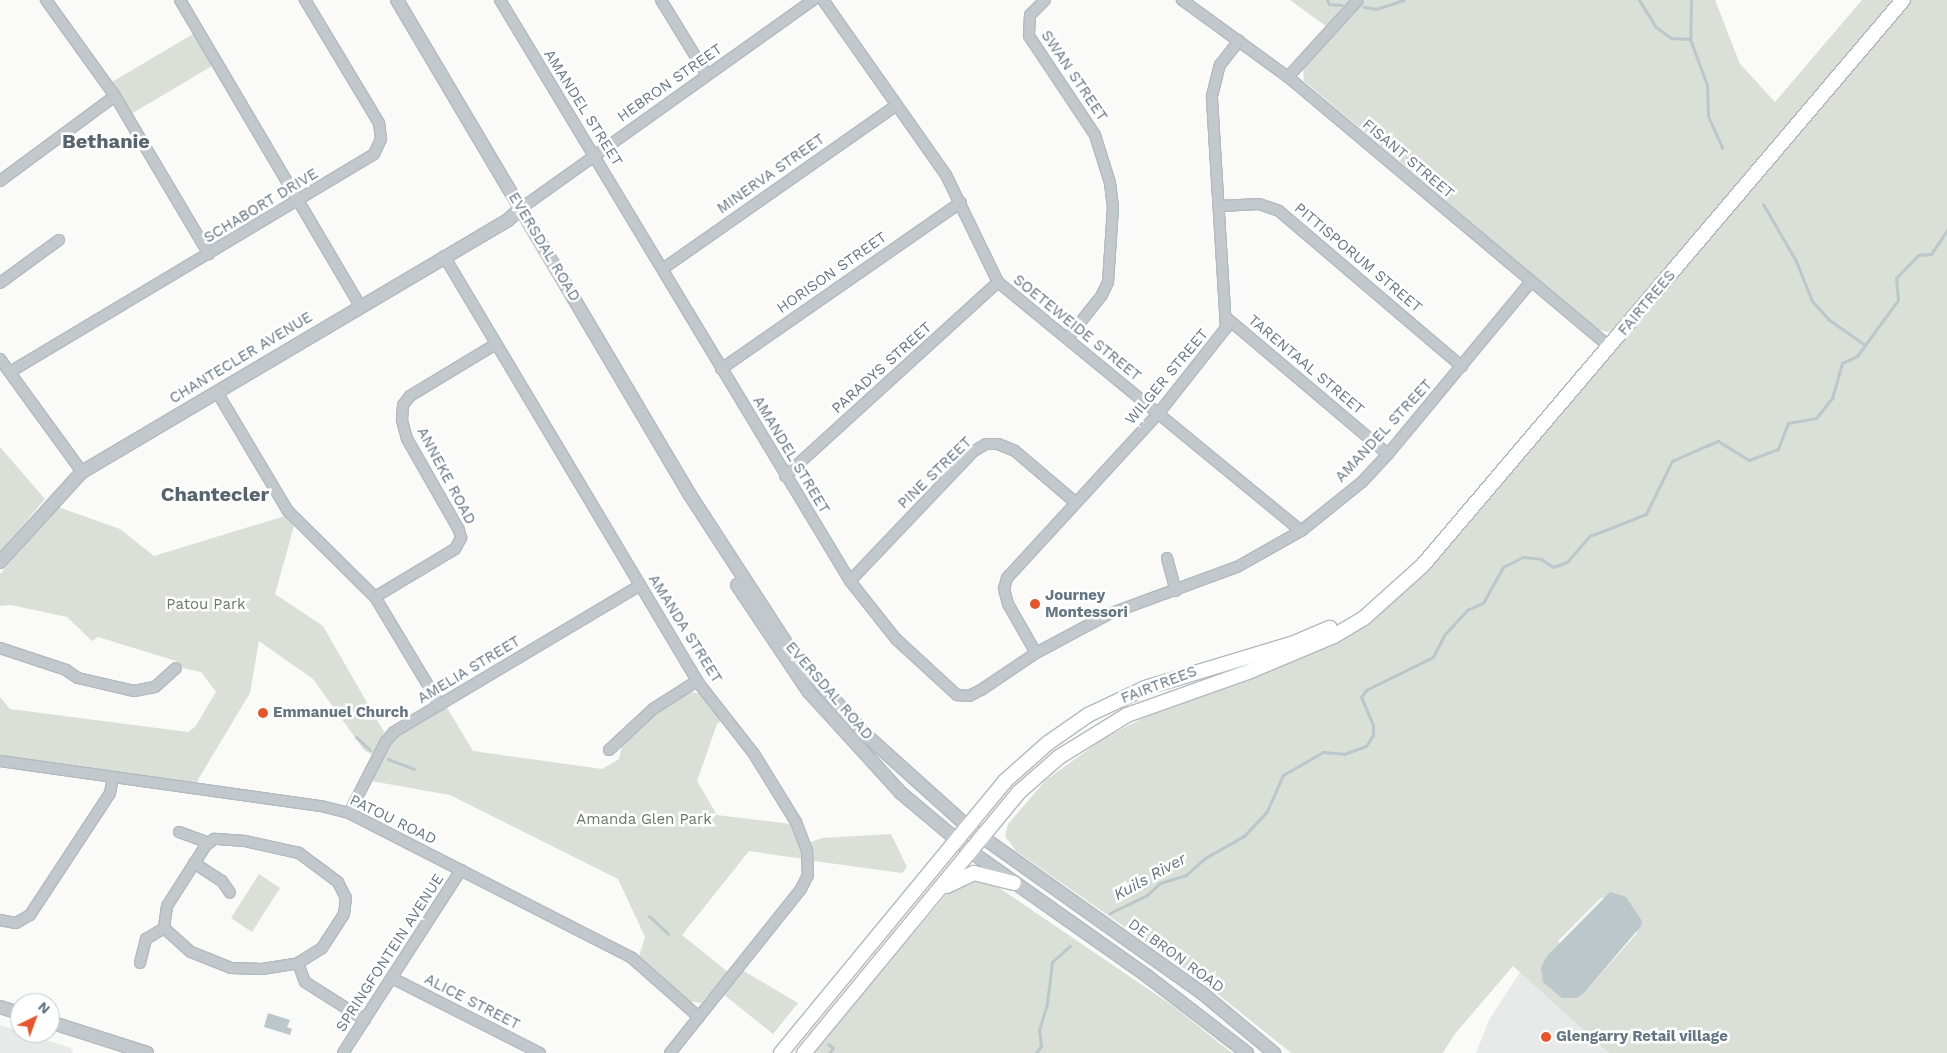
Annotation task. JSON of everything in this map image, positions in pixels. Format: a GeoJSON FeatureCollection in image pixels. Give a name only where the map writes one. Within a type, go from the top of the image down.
{"type":"FeatureCollection","features":[{"type":"Feature","properties":{"kind":"main road","name":"FAIRTREES"},"geometry":{"type":"LineString","coordinates":[[970,852],[981,837],[1042,771],[1105,727],[1148,706],[1308,649],[1364,618],[1451,535],[1903,0]]}},
{"type":"Feature","properties":{"kind":"main road","name":"FAIRTREES"},"geometry":{"type":"LineString","coordinates":[[955,840],[1004,782],[1033,754],[1088,715],[1145,688],[1315,635],[1384,599]]}},
{"type":"Feature","properties":{"kind":"main road"},"geometry":{"type":"LineString","coordinates":[[781,1053],[955,840]]}},
{"type":"Feature","properties":{"kind":"main road"},"geometry":{"type":"LineString","coordinates":[[804,1053],[970,852]]}},
{"type":"Feature","properties":{"kind":"main road"},"geometry":{"type":"LineString","coordinates":[[935,895],[967,874],[987,874],[1014,883]]}},
{"type":"Feature","properties":{"kind":"street"},"geometry":{"type":"LineString","coordinates":[[46,0],[115,96],[209,254]]}},
{"type":"Feature","properties":{"kind":"street"},"geometry":{"type":"LineString","coordinates":[[180,0],[360,306]]}},
{"type":"Feature","properties":{"kind":"street","name":"SCHABORT DRIVE"},"geometry":{"type":"LineString","coordinates":[[10,372],[370,159],[377,150],[381,133],[379,123],[305,0]]}},
{"type":"Feature","properties":{"kind":"street","name":"EVERSDAL ROAD"},"geometry":{"type":"LineString","coordinates":[[397,0],[690,495],[794,655],[867,736],[981,837]]}},
{"type":"Feature","properties":{"kind":"street","name":"AMANDEL STREET"},"geometry":{"type":"LineString","coordinates":[[500,0],[664,268],[721,369],[850,581],[896,639],[957,694],[969,696],[981,690],[1036,653],[1109,614],[1238,567],[1301,531],[1362,482],[1388,454],[1531,282]]}},
{"type":"Feature","properties":{"kind":"street"},"geometry":{"type":"LineString","coordinates":[[662,0],[707,75]]}},
{"type":"Feature","properties":{"kind":"street","name":"HEBRON STREET"},"geometry":{"type":"LineString","coordinates":[[520,209],[813,0]]}},
{"type":"Feature","properties":{"kind":"street","name":"SOETEWEIDE STREET"},"geometry":{"type":"LineString","coordinates":[[823,0],[946,175],[961,202],[998,282],[1301,531]]}},
{"type":"Feature","properties":{"kind":"street","name":"SWAN STREET"},"geometry":{"type":"LineString","coordinates":[[1045,0],[1030,15],[1029,36],[1095,135],[1110,183],[1114,207],[1108,282],[1102,295],[1066,339]]}},
{"type":"Feature","properties":{"kind":"street","name":"FISANT STREET"},"geometry":{"type":"LineString","coordinates":[[1182,0],[1288,77],[1610,347]]}},
{"type":"Feature","properties":{"kind":"street"},"geometry":{"type":"LineString","coordinates":[[1288,77],[1358,0]]}},
{"type":"Feature","properties":{"kind":"street","name":"WILGER STREET"},"geometry":{"type":"LineString","coordinates":[[1036,653],[1008,604],[1005,584],[1010,573],[1158,414],[1224,333],[1228,319],[1213,83],[1220,65],[1239,41]]}},
{"type":"Feature","properties":{"kind":"street"},"geometry":{"type":"LineString","coordinates":[[0,181],[115,96]]}},
{"type":"Feature","properties":{"kind":"street","name":"MINERVA STREET"},"geometry":{"type":"LineString","coordinates":[[664,268],[897,105]]}},
{"type":"Feature","properties":{"kind":"street","name":"HORISON STREET"},"geometry":{"type":"LineString","coordinates":[[721,369],[961,202]]}},
{"type":"Feature","properties":{"kind":"street","name":"PITTISPORUM STREET"},"geometry":{"type":"LineString","coordinates":[[1220,206],[1259,204],[1279,211],[1462,367]]}},
{"type":"Feature","properties":{"kind":"street","name":"CHANTECLER AVENUE"},"geometry":{"type":"LineString","coordinates":[[0,562],[82,472],[444,256],[508,220],[520,209]]}},
{"type":"Feature","properties":{"kind":"street"},"geometry":{"type":"LineString","coordinates":[[0,283],[59,240]]}},
{"type":"Feature","properties":{"kind":"street","name":"AMANDA STREET"},"geometry":{"type":"LineString","coordinates":[[444,256],[697,681],[754,754],[803,836],[810,864],[801,889],[670,1053]]}},
{"type":"Feature","properties":{"kind":"street","name":"PARADYS STREET"},"geometry":{"type":"LineString","coordinates":[[785,476],[998,282]]}},
{"type":"Feature","properties":{"kind":"street","name":"TARENTAAL STREET"},"geometry":{"type":"LineString","coordinates":[[1228,319],[1388,454]]}},
{"type":"Feature","properties":{"kind":"street","name":"ANNEKE ROAD"},"geometry":{"type":"LineString","coordinates":[[375,597],[455,549],[461,538],[459,530],[407,439],[402,420],[403,405],[416,392],[496,344]]}},
{"type":"Feature","properties":{"kind":"street"},"geometry":{"type":"LineString","coordinates":[[0,359],[82,472]]}},
{"type":"Feature","properties":{"kind":"street"},"geometry":{"type":"LineString","coordinates":[[217,392],[288,511],[375,597],[440,705]]}},
{"type":"Feature","properties":{"kind":"street","name":"PINE STREET"},"geometry":{"type":"LineString","coordinates":[[850,581],[974,451],[986,444],[998,444],[1015,451],[1076,503]]}},
{"type":"Feature","properties":{"kind":"street","name":"EVERSDAL ROAD"},"geometry":{"type":"LineString","coordinates":[[690,495],[756,618],[809,692],[883,776],[970,852]]}},
{"type":"Feature","properties":{"kind":"street"},"geometry":{"type":"LineString","coordinates":[[1167,558],[1176,591]]}},
{"type":"Feature","properties":{"kind":"street","name":"AMELIA STREET"},"geometry":{"type":"LineString","coordinates":[[349,813],[388,737],[639,586]]}},
{"type":"Feature","properties":{"kind":"street"},"geometry":{"type":"LineString","coordinates":[[0,648],[66,670],[78,678],[134,691],[155,687],[176,668]]}},
{"type":"Feature","properties":{"kind":"street"},"geometry":{"type":"LineString","coordinates":[[609,750],[653,709],[697,681]]}},
{"type":"Feature","properties":{"kind":"street","name":"PATOU ROAD"},"geometry":{"type":"LineString","coordinates":[[0,761],[322,806],[349,813],[632,958],[699,1017]]}},
{"type":"Feature","properties":{"kind":"street"},"geometry":{"type":"LineString","coordinates":[[0,920],[16,922],[30,915],[110,792],[113,777]]}},
{"type":"Feature","properties":{"kind":"street"},"geometry":{"type":"LineString","coordinates":[[179,832],[209,843]]}},
{"type":"Feature","properties":{"kind":"street","name":"DE BRON ROAD"},"geometry":{"type":"LineString","coordinates":[[981,837],[1202,993],[1274,1053]]}},
{"type":"Feature","properties":{"kind":"street"},"geometry":{"type":"LineString","coordinates":[[219,839],[285,848],[318,866],[342,887],[346,898],[344,914],[322,948],[298,963],[262,969],[231,968],[191,952],[164,928],[167,906],[209,843],[219,839]]}},
{"type":"Feature","properties":{"kind":"street"},"geometry":{"type":"LineString","coordinates":[[970,852],[1147,976],[1247,1053]]}},
{"type":"Feature","properties":{"kind":"street"},"geometry":{"type":"LineString","coordinates":[[194,863],[222,881],[230,892]]}},
{"type":"Feature","properties":{"kind":"street","name":"SPRINGFONTEIN AVENUE"},"geometry":{"type":"LineString","coordinates":[[343,1053],[461,870]]}},
{"type":"Feature","properties":{"kind":"street"},"geometry":{"type":"LineString","coordinates":[[140,963],[146,939],[164,928]]}},
{"type":"Feature","properties":{"kind":"street"},"geometry":{"type":"LineString","coordinates":[[298,963],[306,982],[365,1020]]}},
{"type":"Feature","properties":{"kind":"street","name":"ALICE STREET"},"geometry":{"type":"LineString","coordinates":[[392,978],[540,1053]]}},
{"type":"Feature","properties":{"kind":"street"},"geometry":{"type":"LineString","coordinates":[[60,1025],[147,1053]]}},
{"type":"Feature","properties":{"kind":"shaded area"},"geometry":{"type":"Polygon","coordinates":[[[1610,892],[1626,897],[1642,921],[1641,926],[1585,992],[1577,998],[1562,998],[1543,982],[1541,968],[1547,956],[1610,892]]]}},
{"type":"Feature","properties":{"kind":"shaded area"},"geometry":{"type":"Polygon","coordinates":[[[1520,972],[1609,1053],[1476,1053],[1489,1020],[1520,972]]]}},
{"type":"Feature","properties":{"kind":"shaded area"},"geometry":{"type":"Polygon","coordinates":[[[268,1013],[290,1020],[287,1027],[292,1029],[290,1035],[264,1027],[268,1013]]]}},
{"type":"Feature","properties":{"kind":"shaded area"},"geometry":{"type":"Polygon","coordinates":[[[0,1025],[10,1028],[10,1043],[56,1043],[71,1048],[73,1053],[0,1053],[0,1025]]]}},
{"type":"Feature","properties":{"kind":"green space"},"geometry":{"type":"Polygon","coordinates":[[[1290,0],[1352,0],[1327,27],[1290,0]]]}},
{"type":"Feature","properties":{"kind":"green space"},"geometry":{"type":"Polygon","coordinates":[[[1366,0],[1715,0],[1740,64],[1775,102],[1862,0],[1895,0],[1615,328],[1607,332],[1597,329],[1304,81],[1303,69],[1366,0]]]}},
{"type":"Feature","properties":{"kind":"green space"},"geometry":{"type":"Polygon","coordinates":[[[1911,0],[1947,0],[1947,1053],[1609,1053],[1513,966],[1454,1035],[1443,1053],[1291,1053],[1199,979],[1016,851],[1005,836],[1008,824],[1046,780],[1103,739],[1158,710],[1222,689],[1352,630],[1404,592],[1462,532],[1911,0]],[[1602,897],[1559,940],[1562,998],[1576,998],[1585,992],[1637,933],[1602,897]]]}},
{"type":"Feature","properties":{"kind":"green space"},"geometry":{"type":"Polygon","coordinates":[[[193,34],[212,66],[131,114],[112,82],[193,34]]]}},
{"type":"Feature","properties":{"kind":"green space"},"geometry":{"type":"Polygon","coordinates":[[[0,447],[45,499],[0,552],[0,447]]]}},
{"type":"Feature","properties":{"kind":"green space","name":"Patou Park"},"geometry":{"type":"Polygon","coordinates":[[[58,507],[120,529],[154,556],[285,516],[294,526],[275,594],[323,626],[384,732],[373,755],[364,750],[313,679],[259,641],[250,693],[196,783],[0,756],[0,697],[10,709],[188,732],[195,727],[216,692],[201,672],[183,668],[176,661],[98,637],[92,641],[67,617],[11,605],[0,606],[0,574],[58,507]]]}},
{"type":"Feature","properties":{"kind":"green space","name":"Amanda Glen Park"},"geometry":{"type":"Polygon","coordinates":[[[690,692],[702,694],[722,720],[717,724],[697,781],[717,815],[792,824],[804,859],[749,851],[682,935],[728,972],[701,1003],[689,1001],[639,956],[645,937],[618,879],[450,795],[371,781],[396,736],[446,706],[473,751],[602,769],[619,759],[622,746],[650,718],[690,692]]]}},
{"type":"Feature","properties":{"kind":"green space"},"geometry":{"type":"Polygon","coordinates":[[[891,834],[907,867],[902,873],[814,861],[811,842],[822,838],[891,834]]]}},
{"type":"Feature","properties":{"kind":"green space"},"geometry":{"type":"Polygon","coordinates":[[[259,874],[280,888],[252,932],[231,918],[259,874]]]}},
{"type":"Feature","properties":{"kind":"green space"},"geometry":{"type":"Polygon","coordinates":[[[976,879],[995,885],[1173,1006],[1232,1053],[813,1053],[956,883],[976,879]]]}},
{"type":"Feature","properties":{"kind":"green space"},"geometry":{"type":"Polygon","coordinates":[[[742,970],[798,1003],[773,1034],[723,994],[742,970]]]}},
{"type":"Feature","properties":{"kind":"waterway"},"geometry":{"type":"LineString","coordinates":[[1327,0],[1329,4],[1342,5]]}},
{"type":"Feature","properties":{"kind":"waterway"},"geometry":{"type":"LineString","coordinates":[[1364,7],[1376,9],[1404,0]]}},
{"type":"Feature","properties":{"kind":"waterway"},"geometry":{"type":"LineString","coordinates":[[1639,0],[1656,27],[1671,38],[1690,39]]}},
{"type":"Feature","properties":{"kind":"waterway"},"geometry":{"type":"LineString","coordinates":[[1691,0],[1690,39],[1707,85],[1708,116],[1722,148]]}},
{"type":"Feature","properties":{"kind":"waterway"},"geometry":{"type":"LineString","coordinates":[[1763,204],[1796,261],[1812,301],[1828,319],[1865,345]]}},
{"type":"Feature","properties":{"kind":"waterway","name":"Kuils River"},"geometry":{"type":"LineString","coordinates":[[1110,913],[1147,895],[1160,883],[1186,875],[1205,858],[1244,836],[1267,811],[1283,775],[1323,752],[1344,754],[1366,746],[1373,735],[1373,725],[1361,697],[1366,690],[1433,657],[1444,635],[1467,610],[1483,603],[1503,567],[1523,557],[1541,559],[1553,567],[1567,562],[1590,536],[1646,514],[1672,461],[1718,441],[1749,460],[1778,449],[1788,423],[1816,418],[1832,398],[1842,363],[1857,356],[1898,300],[1896,278],[1918,255],[1931,254],[1947,230]]}},
{"type":"Feature","properties":{"kind":"waterway"},"geometry":{"type":"LineString","coordinates":[[356,737],[370,750]]}},
{"type":"Feature","properties":{"kind":"waterway"},"geometry":{"type":"LineString","coordinates":[[388,759],[414,769]]}},
{"type":"Feature","properties":{"kind":"waterway"},"geometry":{"type":"LineString","coordinates":[[649,916],[668,934]]}},
{"type":"Feature","properties":{"kind":"waterway","name":"Kuils River"},"geometry":{"type":"LineString","coordinates":[[1036,1053],[1041,1046],[1039,1030],[1047,1003],[1052,962],[1070,946]]}},
{"type":"Feature","properties":{"kind":"waterway"},"geometry":{"type":"LineString","coordinates":[[828,1044],[833,1048],[829,1053]]}},
{"type":"Feature","properties":{"kind":"place","name":"Journey Montessori"},"geometry":{"type":"Point","coordinates":[1035,604]}},
{"type":"Feature","properties":{"kind":"place","name":"Emmanuel Church"},"geometry":{"type":"Point","coordinates":[263,713]}},
{"type":"Feature","properties":{"kind":"place","name":"Glengarry Retail village"},"geometry":{"type":"Point","coordinates":[1546,1037]}},
{"type":"Feature","properties":{"kind":"district","name":"Bethanie"},"geometry":{"type":"Point","coordinates":[106,141]}},
{"type":"Feature","properties":{"kind":"district","name":"Chantecler"},"geometry":{"type":"Point","coordinates":[215,494]}}]}
